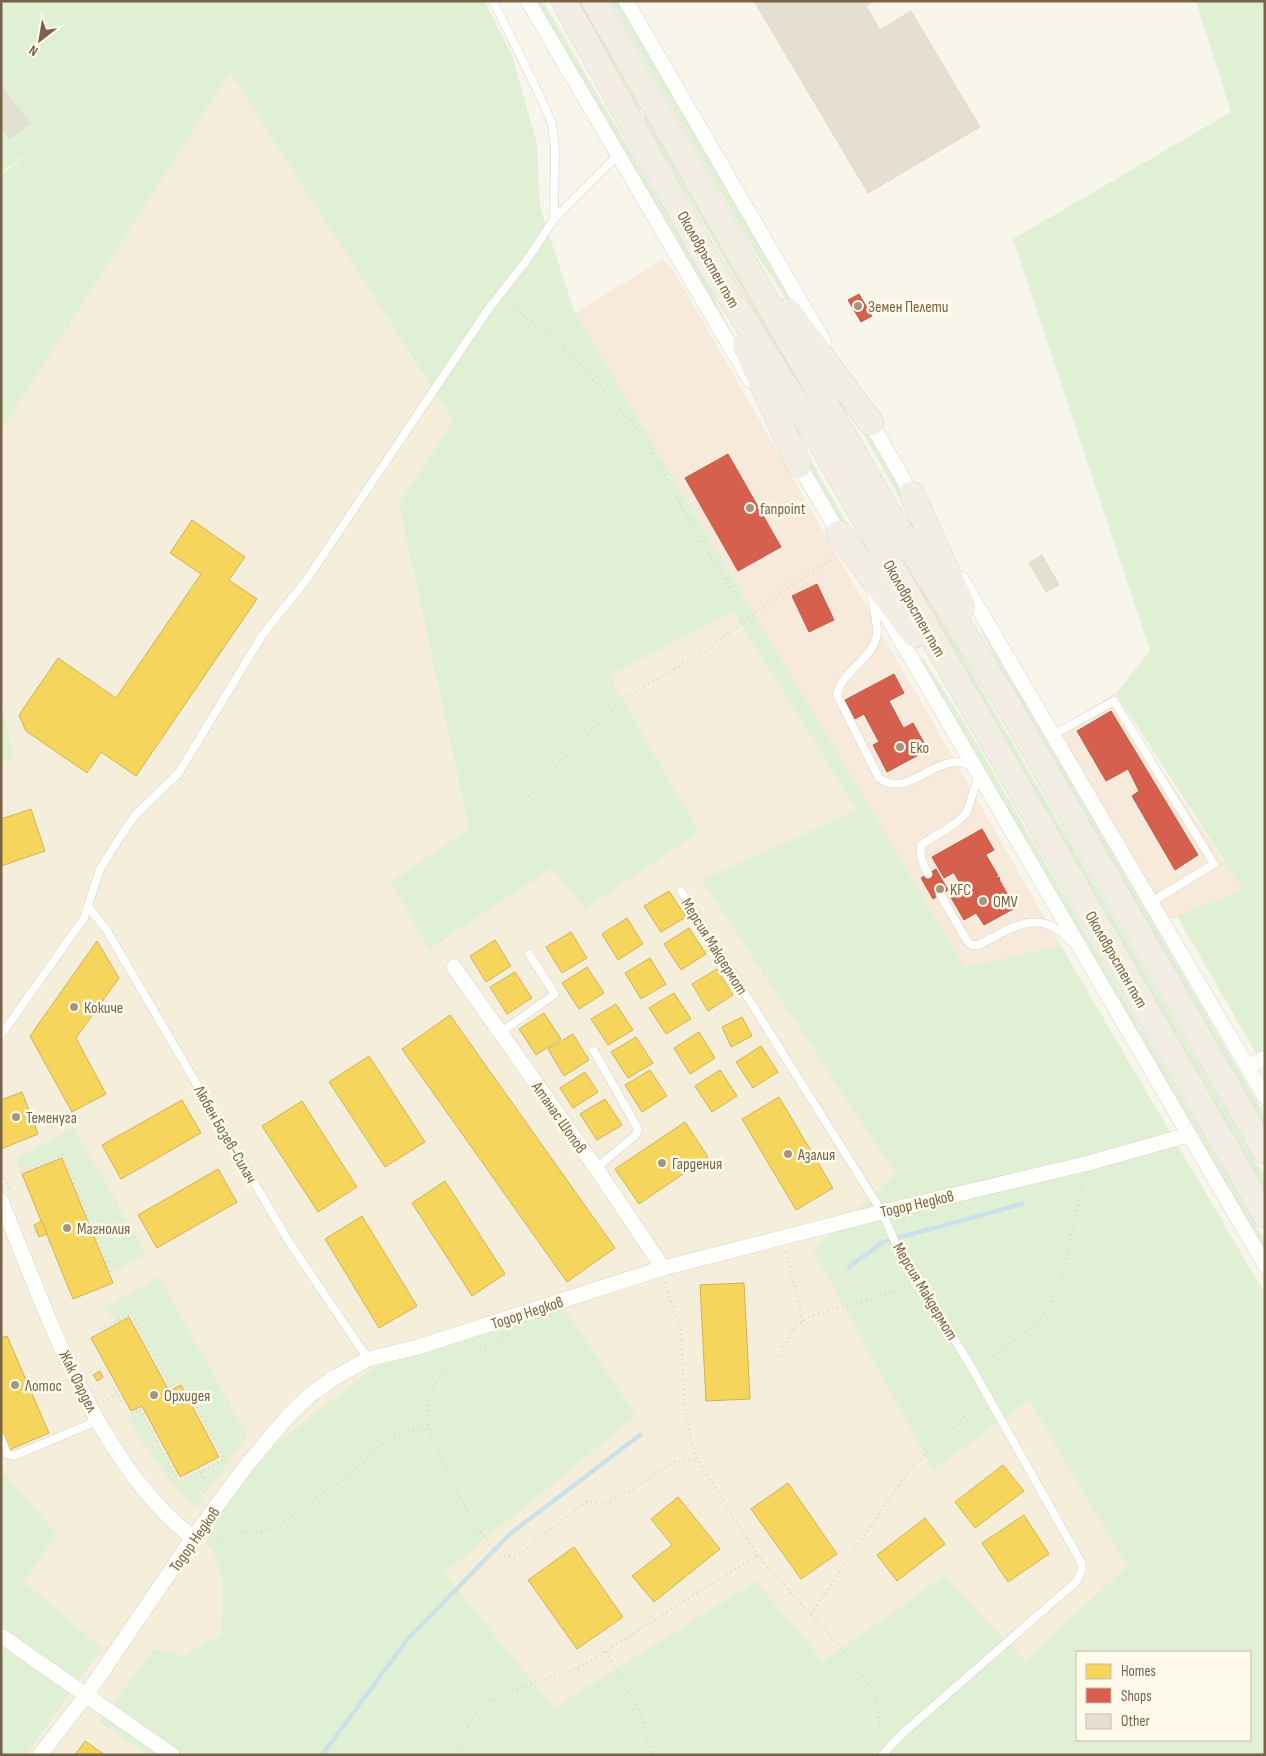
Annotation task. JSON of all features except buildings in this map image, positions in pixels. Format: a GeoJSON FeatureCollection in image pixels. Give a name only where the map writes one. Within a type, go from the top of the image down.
{"type":"FeatureCollection","features":[{"type":"Feature","properties":{"kind":"highway","name":"Околовръстен път"},"geometry":{"type":"LineString","coordinates":[[564,1],[706,258],[822,445],[1265,1215]]}},
{"type":"Feature","properties":{"kind":"highway","name":"Околовръстен път"},"geometry":{"type":"LineString","coordinates":[[594,1],[886,509],[1002,694],[1265,1151]]}},
{"type":"Feature","properties":{"kind":"highway"},"geometry":{"type":"LineString","coordinates":[[714,210],[871,423]]}},
{"type":"Feature","properties":{"kind":"highway"},"geometry":{"type":"LineString","coordinates":[[706,258],[799,465]]}},
{"type":"Feature","properties":{"kind":"highway"},"geometry":{"type":"LineString","coordinates":[[912,494],[1002,694]]}},
{"type":"Feature","properties":{"kind":"highway"},"geometry":{"type":"LineString","coordinates":[[844,541],[983,726]]}},
{"type":"Feature","properties":{"kind":"street"},"geometry":{"type":"LineString","coordinates":[[528,1],[1265,1265]]}},
{"type":"Feature","properties":{"kind":"street"},"geometry":{"type":"LineString","coordinates":[[626,1],[1265,1096]]}},
{"type":"Feature","properties":{"kind":"street","name":"Атанас Шопов"},"geometry":{"type":"LineString","coordinates":[[454,967],[596,1168],[663,1268]]}},
{"type":"Feature","properties":{"kind":"street"},"geometry":{"type":"LineString","coordinates":[[1248,1067],[1265,1058]]}},
{"type":"Feature","properties":{"kind":"street","name":"Тодор Недков"},"geometry":{"type":"LineString","coordinates":[[40,1755],[87,1694],[193,1538],[246,1466],[288,1416],[311,1394],[334,1378],[368,1359],[418,1348],[663,1268],[882,1212],[1085,1164],[1188,1135]]}},
{"type":"Feature","properties":{"kind":"street","name":"Жак Фардел"},"geometry":{"type":"LineString","coordinates":[[1,1201],[77,1381],[99,1420],[144,1490],[160,1510],[193,1538]]}},
{"type":"Feature","properties":{"kind":"street"},"geometry":{"type":"LineString","coordinates":[[1,1636],[87,1694],[172,1755]]}},
{"type":"Feature","properties":{"kind":"lane"},"geometry":{"type":"LineString","coordinates":[[493,1],[552,124],[555,148],[554,219]]}},
{"type":"Feature","properties":{"kind":"lane"},"geometry":{"type":"LineString","coordinates":[[1,1035],[78,927],[88,906],[100,869],[120,837],[136,814],[178,774],[263,634],[307,579],[486,311],[529,257],[554,219],[618,155]]}},
{"type":"Feature","properties":{"kind":"lane"},"geometry":{"type":"LineString","coordinates":[[870,588],[877,634],[872,648],[839,684],[837,695],[878,778],[887,784],[900,785],[952,761],[963,761],[977,771],[967,812],[956,824],[921,845],[920,850],[923,864],[928,874]]}},
{"type":"Feature","properties":{"kind":"lane"},"geometry":{"type":"LineString","coordinates":[[1053,735],[1114,701],[1214,864],[1151,902]]}},
{"type":"Feature","properties":{"kind":"lane","name":"Мерсия Макдермот"},"geometry":{"type":"LineString","coordinates":[[681,891],[882,1212],[898,1247],[988,1396],[1078,1556],[1082,1569],[1080,1575],[1071,1586],[903,1733],[882,1754]]}},
{"type":"Feature","properties":{"kind":"lane"},"geometry":{"type":"LineString","coordinates":[[940,894],[967,941],[972,945],[979,945],[1021,923],[1032,921],[1055,928],[1082,954]]}},
{"type":"Feature","properties":{"kind":"lane","name":"Любен Бозев-Силач"},"geometry":{"type":"LineString","coordinates":[[88,906],[106,929],[289,1242],[368,1359]]}},
{"type":"Feature","properties":{"kind":"lane"},"geometry":{"type":"LineString","coordinates":[[501,1032],[555,994],[529,954]]}},
{"type":"Feature","properties":{"kind":"lane"},"geometry":{"type":"LineString","coordinates":[[594,1052],[638,1128],[636,1135],[596,1168]]}},
{"type":"Feature","properties":{"kind":"lane"},"geometry":{"type":"LineString","coordinates":[[1,1440],[7,1454],[14,1456],[99,1420]]}},
{"type":"Feature","properties":{"kind":"path"},"geometry":{"type":"LineString","coordinates":[[1,160],[5,157]]}},
{"type":"Feature","properties":{"kind":"path"},"geometry":{"type":"LineString","coordinates":[[501,293],[535,325],[553,335],[643,435],[699,538],[749,617]]}},
{"type":"Feature","properties":{"kind":"path"},"geometry":{"type":"LineString","coordinates":[[518,807],[622,699],[702,653],[794,583],[844,541]]}},
{"type":"Feature","properties":{"kind":"path"},"geometry":{"type":"LineString","coordinates":[[998,876],[1017,908]]}},
{"type":"Feature","properties":{"kind":"path"},"geometry":{"type":"LineString","coordinates":[[21,1172],[63,1155],[111,1273]]}},
{"type":"Feature","properties":{"kind":"path"},"geometry":{"type":"LineString","coordinates":[[973,1370],[1014,1343],[1036,1324],[1059,1287],[1085,1177],[1085,1164]]}},
{"type":"Feature","properties":{"kind":"path"},"geometry":{"type":"LineString","coordinates":[[782,1237],[803,1321]]}},
{"type":"Feature","properties":{"kind":"path"},"geometry":{"type":"LineString","coordinates":[[663,1268],[672,1306],[681,1326],[684,1401],[691,1440],[697,1459],[757,1555],[841,1648],[873,1693],[879,1712],[882,1754]]}},
{"type":"Feature","properties":{"kind":"path"},"geometry":{"type":"LineString","coordinates":[[779,1356],[795,1326],[812,1316],[921,1284]]}},
{"type":"Feature","properties":{"kind":"path"},"geometry":{"type":"LineString","coordinates":[[101,1329],[131,1314],[170,1387],[182,1381],[224,1459],[200,1469],[179,1482],[140,1409],[128,1416]]}},
{"type":"Feature","properties":{"kind":"path"},"geometry":{"type":"LineString","coordinates":[[514,1332],[461,1360],[440,1377],[430,1395],[429,1424],[431,1436],[452,1480],[484,1538],[501,1556],[516,1556],[586,1502],[604,1504],[632,1490],[673,1462],[697,1459]]}},
{"type":"Feature","properties":{"kind":"path"},"geometry":{"type":"LineString","coordinates":[[116,1389],[121,1401]]}},
{"type":"Feature","properties":{"kind":"path"},"geometry":{"type":"LineString","coordinates":[[811,1614],[908,1471],[988,1396]]}},
{"type":"Feature","properties":{"kind":"path"},"geometry":{"type":"LineString","coordinates":[[193,1538],[209,1544],[236,1533],[264,1531],[279,1525],[355,1470],[382,1444],[405,1432],[429,1424]]}},
{"type":"Feature","properties":{"kind":"path"},"geometry":{"type":"LineString","coordinates":[[147,1448],[158,1442]]}},
{"type":"Feature","properties":{"kind":"path"},"geometry":{"type":"LineString","coordinates":[[200,1469],[204,1478],[198,1487],[203,1495]]}},
{"type":"Feature","properties":{"kind":"path"},"geometry":{"type":"LineString","coordinates":[[456,1755],[475,1714],[479,1708],[490,1700],[534,1682],[579,1668],[757,1555]]}},
{"type":"Feature","properties":{"kind":"path"},"geometry":{"type":"LineString","coordinates":[[606,1652],[640,1712],[652,1755]]}},
{"type":"Feature","properties":{"kind":"shaded area"},"geometry":{"type":"Polygon","coordinates":[[[230,71],[453,422],[399,504],[469,830],[391,882],[430,950],[552,868],[699,832],[609,676],[733,611],[857,810],[703,880],[897,1174],[813,1248],[933,1470],[1029,1400],[1127,1566],[1025,1661],[944,1576],[823,1661],[756,1581],[554,1708],[444,1573],[636,1416],[375,1367],[273,1446],[204,1532],[222,1575],[221,1634],[182,1656],[99,1722],[148,1755],[26,1755],[102,1648],[24,1582],[56,1533],[1,1470],[1,763],[14,758],[1,703],[1,431],[230,71]]]}},
{"type":"Feature","properties":{"kind":"shaded area"},"geometry":{"type":"Polygon","coordinates":[[[663,259],[674,271],[1061,946],[965,967],[575,313],[663,259]]]}},
{"type":"Feature","properties":{"kind":"shaded area"},"geometry":{"type":"Polygon","coordinates":[[[1116,693],[1140,737],[1243,890],[1167,921],[1057,729],[1116,693]]]}},
{"type":"Feature","properties":{"kind":"green space"},"geometry":{"type":"Polygon","coordinates":[[[1,1],[485,1],[512,55],[537,144],[540,207],[575,313],[965,967],[1061,946],[1265,1294],[1265,1755],[148,1755],[99,1722],[154,1649],[183,1656],[221,1634],[222,1575],[204,1532],[273,1446],[375,1367],[563,1306],[636,1416],[444,1573],[554,1708],[756,1581],[823,1661],[944,1576],[1025,1661],[1127,1566],[1029,1400],[933,1470],[813,1249],[896,1174],[702,880],[857,810],[733,611],[609,676],[699,832],[585,909],[552,868],[429,950],[391,882],[469,829],[399,504],[453,421],[230,72],[1,431],[1,175],[54,134],[1,173],[1,1]]]}},
{"type":"Feature","properties":{"kind":"green space"},"geometry":{"type":"Polygon","coordinates":[[[536,1],[543,1],[710,288],[737,345],[536,1]]]}},
{"type":"Feature","properties":{"kind":"green space"},"geometry":{"type":"Polygon","coordinates":[[[574,1],[582,1],[643,107],[638,110],[574,1]]]}},
{"type":"Feature","properties":{"kind":"green space"},"geometry":{"type":"Polygon","coordinates":[[[610,1],[618,1],[798,313],[796,314],[755,252],[610,1]]]}},
{"type":"Feature","properties":{"kind":"green space"},"geometry":{"type":"Polygon","coordinates":[[[1196,1],[1265,1],[1265,1069],[1177,916],[1243,890],[1116,693],[1150,651],[1013,239],[1231,112],[1196,1]]]}},
{"type":"Feature","properties":{"kind":"green space"},"geometry":{"type":"Polygon","coordinates":[[[648,115],[1265,1177],[1265,1189],[642,118],[648,115]]]}},
{"type":"Feature","properties":{"kind":"green space"},"geometry":{"type":"Polygon","coordinates":[[[841,394],[891,474],[933,557],[841,394]]]}},
{"type":"Feature","properties":{"kind":"green space"},"geometry":{"type":"Polygon","coordinates":[[[790,425],[880,580],[841,525],[790,425]]]}},
{"type":"Feature","properties":{"kind":"green space"},"geometry":{"type":"Polygon","coordinates":[[[983,630],[1265,1115],[1265,1126],[1006,679],[981,631],[983,630]]]}},
{"type":"Feature","properties":{"kind":"green space"},"geometry":{"type":"Polygon","coordinates":[[[923,658],[965,724],[1265,1241],[1265,1252],[921,660],[923,658]]]}},
{"type":"Feature","properties":{"kind":"green space"},"geometry":{"type":"Polygon","coordinates":[[[1,703],[14,758],[1,763],[1,703]]]}},
{"type":"Feature","properties":{"kind":"green space"},"geometry":{"type":"Polygon","coordinates":[[[73,1127],[146,1254],[111,1273],[63,1155],[21,1172],[16,1159],[73,1127]]]}},
{"type":"Feature","properties":{"kind":"green space"},"geometry":{"type":"Polygon","coordinates":[[[159,1277],[247,1436],[209,1490],[204,1494],[202,1490],[199,1491],[203,1499],[196,1507],[180,1493],[148,1450],[159,1445],[179,1482],[224,1459],[182,1381],[170,1387],[131,1314],[116,1322],[105,1308],[159,1277]]]}},
{"type":"Feature","properties":{"kind":"green space"},"geometry":{"type":"Polygon","coordinates":[[[140,1409],[157,1441],[145,1447],[127,1416],[140,1409]]]}},
{"type":"Feature","properties":{"kind":"green space"},"geometry":{"type":"Polygon","coordinates":[[[1,1470],[56,1533],[24,1582],[102,1648],[26,1755],[1,1755],[1,1470]]]}},
{"type":"Feature","properties":{"kind":"waterway"},"geometry":{"type":"LineString","coordinates":[[849,1267],[883,1242],[1022,1204]]}},
{"type":"Feature","properties":{"kind":"waterway"},"geometry":{"type":"LineString","coordinates":[[322,1755],[407,1640],[510,1534],[640,1435]]}},
{"type":"Feature","properties":{"kind":"place","name":"Земен Пелети"},"geometry":{"type":"Point","coordinates":[858,306]}},
{"type":"Feature","properties":{"kind":"place","name":"fanpoint"},"geometry":{"type":"Point","coordinates":[750,508]}},
{"type":"Feature","properties":{"kind":"place","name":"Eko"},"geometry":{"type":"Point","coordinates":[900,747]}},
{"type":"Feature","properties":{"kind":"place","name":"KFC"},"geometry":{"type":"Point","coordinates":[940,889]}},
{"type":"Feature","properties":{"kind":"place","name":"OMV"},"geometry":{"type":"Point","coordinates":[983,901]}},
{"type":"Feature","properties":{"kind":"place","name":"Кокиче"},"geometry":{"type":"Point","coordinates":[74,1007]}},
{"type":"Feature","properties":{"kind":"place","name":"Теменуга"},"geometry":{"type":"Point","coordinates":[16,1117]}},
{"type":"Feature","properties":{"kind":"place","name":"Азалия"},"geometry":{"type":"Point","coordinates":[788,1154]}},
{"type":"Feature","properties":{"kind":"place","name":"Гардения"},"geometry":{"type":"Point","coordinates":[662,1163]}},
{"type":"Feature","properties":{"kind":"place","name":"Магнолия"},"geometry":{"type":"Point","coordinates":[67,1228]}},
{"type":"Feature","properties":{"kind":"place","name":"Лотос"},"geometry":{"type":"Point","coordinates":[15,1385]}},
{"type":"Feature","properties":{"kind":"place","name":"Орхидея"},"geometry":{"type":"Point","coordinates":[154,1395]}}]}
